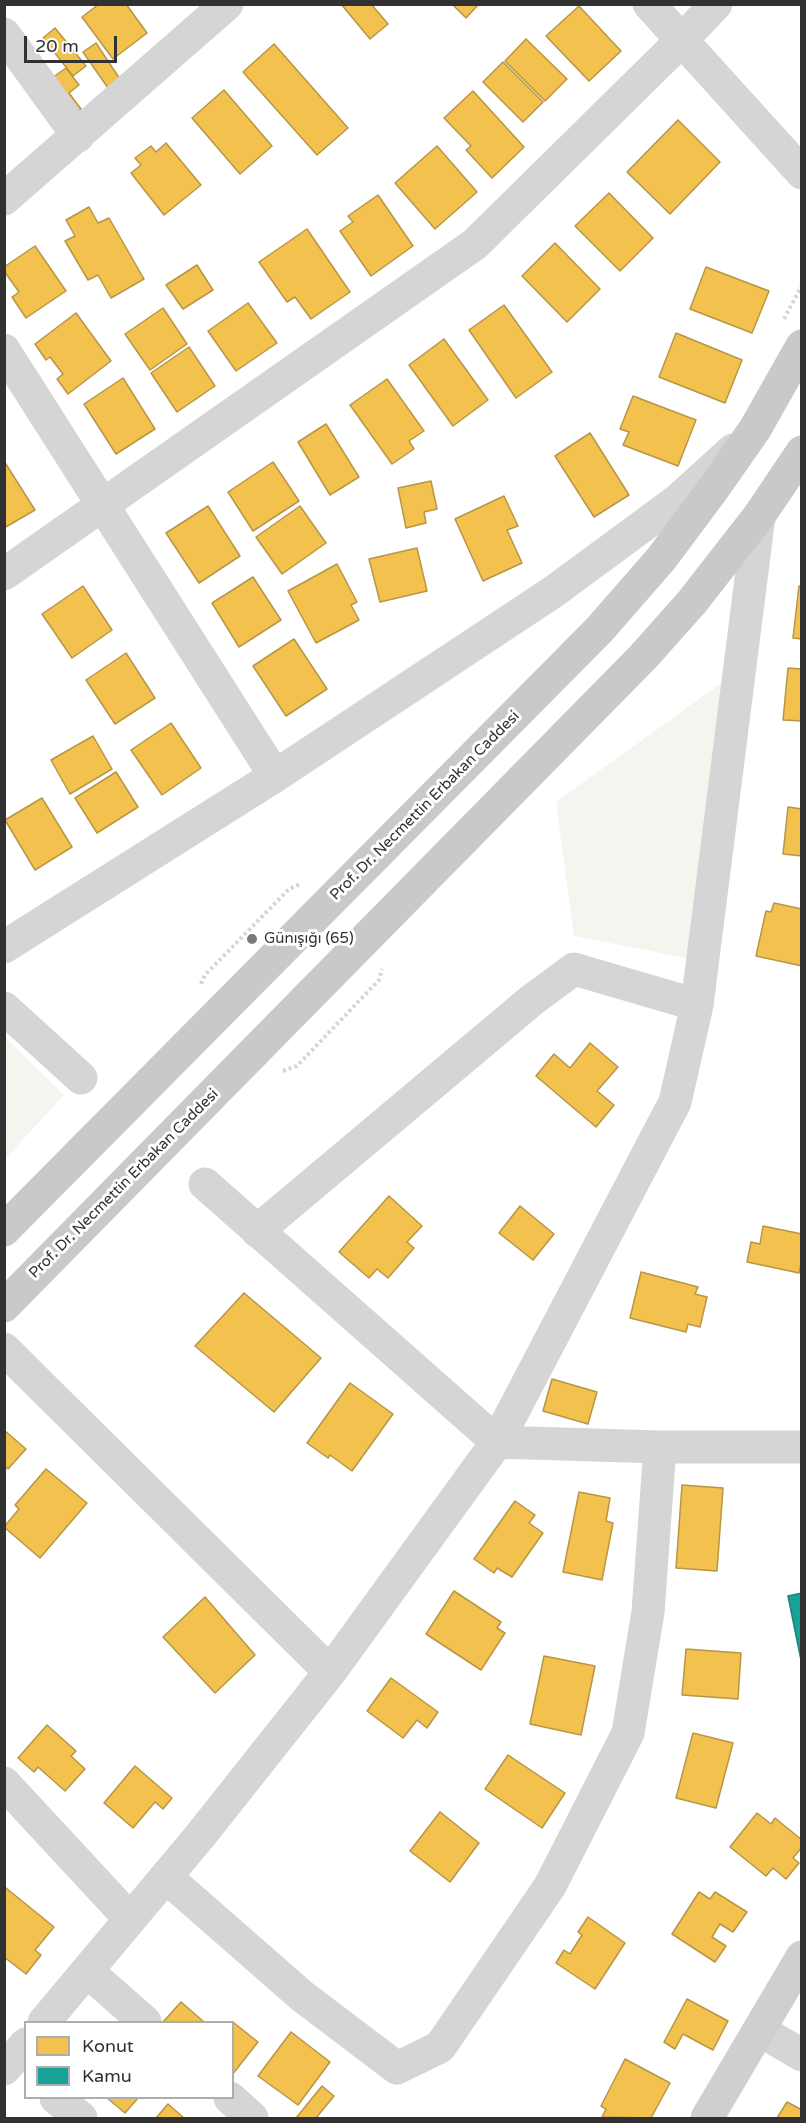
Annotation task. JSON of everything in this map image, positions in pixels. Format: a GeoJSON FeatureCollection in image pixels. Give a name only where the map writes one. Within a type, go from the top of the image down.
{"type":"FeatureCollection","features":[{"type":"Feature","properties":{"kind":"main road","name":"Prof. Dr. Necmettin Erbakan Caddesi"},"geometry":{"type":"LineString","coordinates":[[4,1230],[599,630],[661,559],[755,429],[791,336]]}},
{"type":"Feature","properties":{"kind":"main road","name":"Prof. Dr. Necmettin Erbakan Caddesi"},"geometry":{"type":"LineString","coordinates":[[4,1306],[643,657],[692,602],[759,516],[801,452]]}},
{"type":"Feature","properties":{"kind":"street"},"geometry":{"type":"LineString","coordinates":[[4,199],[227,4]]}},
{"type":"Feature","properties":{"kind":"street"},"geometry":{"type":"LineString","coordinates":[[649,4],[801,173]]}},
{"type":"Feature","properties":{"kind":"street"},"geometry":{"type":"LineString","coordinates":[[4,573],[475,244],[716,4]]}},
{"type":"Feature","properties":{"kind":"street"},"geometry":{"type":"LineString","coordinates":[[4,34],[78,136]]}},
{"type":"Feature","properties":{"kind":"street"},"geometry":{"type":"LineString","coordinates":[[4,350],[275,776]]}},
{"type":"Feature","properties":{"kind":"street"},"geometry":{"type":"LineString","coordinates":[[4,947],[275,776],[553,592],[678,500],[755,429]]}},
{"type":"Feature","properties":{"kind":"street"},"geometry":{"type":"LineString","coordinates":[[45,2021],[165,1877],[330,1672],[497,1442],[675,1102],[698,1005],[759,516]]}},
{"type":"Feature","properties":{"kind":"street"},"geometry":{"type":"LineString","coordinates":[[257,1231],[532,1000],[574,969],[698,1005]]}},
{"type":"Feature","properties":{"kind":"street"},"geometry":{"type":"LineString","coordinates":[[4,1008],[81,1078]]}},
{"type":"Feature","properties":{"kind":"street"},"geometry":{"type":"LineString","coordinates":[[205,1184],[497,1442],[660,1447],[801,1447]]}},
{"type":"Feature","properties":{"kind":"street"},"geometry":{"type":"LineString","coordinates":[[4,1348],[330,1672]]}},
{"type":"Feature","properties":{"kind":"street"},"geometry":{"type":"LineString","coordinates":[[165,1877],[302,1996],[397,2068],[440,2047],[550,1886],[628,1733],[648,1612],[660,1447]]}},
{"type":"Feature","properties":{"kind":"street"},"geometry":{"type":"LineString","coordinates":[[4,1783],[130,1919]]}},
{"type":"Feature","properties":{"kind":"street"},"geometry":{"type":"LineString","coordinates":[[707,2118],[801,1957]]}},
{"type":"Feature","properties":{"kind":"street"},"geometry":{"type":"LineString","coordinates":[[87,1971],[144,2021]]}},
{"type":"Feature","properties":{"kind":"street"},"geometry":{"type":"LineString","coordinates":[[759,2030],[801,2055]]}},
{"type":"Feature","properties":{"kind":"street"},"geometry":{"type":"LineString","coordinates":[[58,2099],[81,2118]]}},
{"type":"Feature","properties":{"kind":"street"},"geometry":{"type":"LineString","coordinates":[[232,2099],[252,2118]]}},
{"type":"Feature","properties":{"kind":"path"},"geometry":{"type":"LineString","coordinates":[[791,336],[801,285]]}},
{"type":"Feature","properties":{"kind":"path"},"geometry":{"type":"LineString","coordinates":[[198,990],[205,975],[289,889],[309,880]]}},
{"type":"Feature","properties":{"kind":"shaded area"},"geometry":{"type":"Polygon","coordinates":[[[724,681],[687,958],[574,936],[556,802],[724,681]]]}},
{"type":"Feature","properties":{"kind":"shaded area"},"geometry":{"type":"Polygon","coordinates":[[[5,1037],[64,1095],[4,1159],[5,1037]]]}},
{"type":"Feature","properties":{"kind":"building: Konut"},"geometry":{"type":"Polygon","coordinates":[[[99,4],[126,4],[147,33],[113,59],[82,17],[99,4]]]}},
{"type":"Feature","properties":{"kind":"building: Konut"},"geometry":{"type":"Polygon","coordinates":[[[341,4],[371,4],[388,24],[370,39],[341,4]]]}},
{"type":"Feature","properties":{"kind":"building: Konut"},"geometry":{"type":"Polygon","coordinates":[[[452,4],[479,4],[466,18],[452,4]]]}},
{"type":"Feature","properties":{"kind":"building: Konut"},"geometry":{"type":"Polygon","coordinates":[[[579,6],[621,51],[589,81],[546,36],[579,6]]]}},
{"type":"Feature","properties":{"kind":"building: Konut"},"geometry":{"type":"Polygon","coordinates":[[[55,28],[86,66],[73,76],[43,38],[55,28]]]}},
{"type":"Feature","properties":{"kind":"building: Konut"},"geometry":{"type":"Polygon","coordinates":[[[526,39],[567,79],[545,101],[505,61],[526,39]]]}},
{"type":"Feature","properties":{"kind":"building: Konut"},"geometry":{"type":"Polygon","coordinates":[[[96,43],[120,79],[108,88],[83,52],[96,43]]]}},
{"type":"Feature","properties":{"kind":"building: Konut"},"geometry":{"type":"Polygon","coordinates":[[[274,44],[348,128],[317,155],[243,72],[274,44]]]}},
{"type":"Feature","properties":{"kind":"building: Konut"},"geometry":{"type":"Polygon","coordinates":[[[503,62],[543,102],[523,122],[483,82],[503,62]]]}},
{"type":"Feature","properties":{"kind":"building: Konut"},"geometry":{"type":"Polygon","coordinates":[[[66,68],[79,85],[69,93],[81,109],[71,117],[45,83],[66,68]]]}},
{"type":"Feature","properties":{"kind":"building: Konut"},"geometry":{"type":"Polygon","coordinates":[[[224,90],[272,146],[240,174],[192,118],[224,90]]]}},
{"type":"Feature","properties":{"kind":"building: Konut"},"geometry":{"type":"Polygon","coordinates":[[[473,91],[524,147],[492,178],[466,150],[471,146],[444,118],[473,91]]]}},
{"type":"Feature","properties":{"kind":"building: Konut"},"geometry":{"type":"Polygon","coordinates":[[[678,120],[720,162],[670,214],[627,172],[678,120]]]}},
{"type":"Feature","properties":{"kind":"building: Konut"},"geometry":{"type":"Polygon","coordinates":[[[166,143],[201,185],[164,215],[131,173],[141,165],[135,158],[151,146],[156,152],[166,143]]]}},
{"type":"Feature","properties":{"kind":"building: Konut"},"geometry":{"type":"Polygon","coordinates":[[[437,146],[477,192],[435,229],[395,183],[437,146]]]}},
{"type":"Feature","properties":{"kind":"building: Konut"},"geometry":{"type":"Polygon","coordinates":[[[609,193],[653,238],[620,271],[575,226],[609,193]]]}},
{"type":"Feature","properties":{"kind":"building: Konut"},"geometry":{"type":"Polygon","coordinates":[[[378,195],[413,246],[371,276],[340,231],[353,222],[348,216],[378,195]]]}},
{"type":"Feature","properties":{"kind":"building: Konut"},"geometry":{"type":"Polygon","coordinates":[[[89,207],[98,223],[109,218],[144,279],[111,298],[98,275],[88,280],[65,241],[75,236],[66,220],[89,207]]]}},
{"type":"Feature","properties":{"kind":"building: Konut"},"geometry":{"type":"Polygon","coordinates":[[[307,229],[350,292],[311,319],[295,297],[287,302],[259,262],[307,229]]]}},
{"type":"Feature","properties":{"kind":"building: Konut"},"geometry":{"type":"Polygon","coordinates":[[[555,243],[600,289],[567,322],[522,276],[555,243]]]}},
{"type":"Feature","properties":{"kind":"building: Konut"},"geometry":{"type":"Polygon","coordinates":[[[35,246],[66,291],[26,318],[12,297],[19,292],[4,271],[4,267],[35,246]]]}},
{"type":"Feature","properties":{"kind":"building: Konut"},"geometry":{"type":"Polygon","coordinates":[[[197,265],[213,290],[183,309],[166,285],[197,265]]]}},
{"type":"Feature","properties":{"kind":"building: Konut"},"geometry":{"type":"Polygon","coordinates":[[[706,267],[769,291],[752,333],[690,309],[706,267]]]}},
{"type":"Feature","properties":{"kind":"building: Konut"},"geometry":{"type":"Polygon","coordinates":[[[248,303],[277,343],[236,371],[208,331],[248,303]]]}},
{"type":"Feature","properties":{"kind":"building: Konut"},"geometry":{"type":"Polygon","coordinates":[[[504,305],[552,372],[516,398],[469,330],[504,305]]]}},
{"type":"Feature","properties":{"kind":"building: Konut"},"geometry":{"type":"Polygon","coordinates":[[[163,308],[187,344],[150,370],[125,334],[163,308]]]}},
{"type":"Feature","properties":{"kind":"building: Konut"},"geometry":{"type":"Polygon","coordinates":[[[76,313],[111,361],[68,394],[57,379],[63,374],[50,357],[46,360],[35,344],[76,313]]]}},
{"type":"Feature","properties":{"kind":"building: Konut"},"geometry":{"type":"Polygon","coordinates":[[[676,333],[742,360],[725,403],[659,377],[676,333]]]}},
{"type":"Feature","properties":{"kind":"building: Konut"},"geometry":{"type":"Polygon","coordinates":[[[444,339],[488,400],[453,426],[409,365],[444,339]]]}},
{"type":"Feature","properties":{"kind":"building: Konut"},"geometry":{"type":"Polygon","coordinates":[[[189,347],[215,386],[177,412],[151,373],[189,347]]]}},
{"type":"Feature","properties":{"kind":"building: Konut"},"geometry":{"type":"Polygon","coordinates":[[[123,378],[155,429],[116,454],[84,404],[123,378]]]}},
{"type":"Feature","properties":{"kind":"building: Konut"},"geometry":{"type":"Polygon","coordinates":[[[387,379],[424,431],[409,441],[414,449],[392,464],[350,405],[387,379]]]}},
{"type":"Feature","properties":{"kind":"building: Konut"},"geometry":{"type":"Polygon","coordinates":[[[633,396],[696,420],[678,466],[623,445],[629,432],[620,429],[633,396]]]}},
{"type":"Feature","properties":{"kind":"building: Konut"},"geometry":{"type":"Polygon","coordinates":[[[326,424],[359,477],[330,495],[298,442],[326,424]]]}},
{"type":"Feature","properties":{"kind":"building: Konut"},"geometry":{"type":"Polygon","coordinates":[[[590,433],[629,495],[594,517],[555,456],[590,433]]]}},
{"type":"Feature","properties":{"kind":"building: Konut"},"geometry":{"type":"Polygon","coordinates":[[[4,461],[35,510],[4,528],[4,461]]]}},
{"type":"Feature","properties":{"kind":"building: Konut"},"geometry":{"type":"Polygon","coordinates":[[[273,462],[299,501],[253,531],[228,492],[273,462]]]}},
{"type":"Feature","properties":{"kind":"building: Konut"},"geometry":{"type":"Polygon","coordinates":[[[431,481],[437,509],[424,512],[426,523],[406,528],[398,488],[431,481]]]}},
{"type":"Feature","properties":{"kind":"building: Konut"},"geometry":{"type":"Polygon","coordinates":[[[504,496],[518,526],[507,530],[522,563],[483,581],[455,519],[504,496]]]}},
{"type":"Feature","properties":{"kind":"building: Konut"},"geometry":{"type":"Polygon","coordinates":[[[208,506],[240,556],[199,583],[166,533],[208,506]]]}},
{"type":"Feature","properties":{"kind":"building: Konut"},"geometry":{"type":"Polygon","coordinates":[[[300,506],[326,543],[282,574],[256,537],[300,506]]]}},
{"type":"Feature","properties":{"kind":"building: Konut"},"geometry":{"type":"Polygon","coordinates":[[[417,548],[427,591],[380,602],[369,559],[417,548]]]}},
{"type":"Feature","properties":{"kind":"building: Konut"},"geometry":{"type":"Polygon","coordinates":[[[337,564],[357,602],[351,605],[359,620],[316,643],[288,591],[337,564]]]}},
{"type":"Feature","properties":{"kind":"building: Konut"},"geometry":{"type":"Polygon","coordinates":[[[253,577],[281,620],[239,647],[212,603],[253,577]]]}},
{"type":"Feature","properties":{"kind":"building: Konut"},"geometry":{"type":"Polygon","coordinates":[[[83,586],[112,630],[72,658],[42,614],[83,586]]]}},
{"type":"Feature","properties":{"kind":"building: Konut"},"geometry":{"type":"Polygon","coordinates":[[[799,586],[802,586],[802,639],[793,638],[799,586]]]}},
{"type":"Feature","properties":{"kind":"building: Konut"},"geometry":{"type":"Polygon","coordinates":[[[294,639],[327,689],[286,716],[253,666],[294,639]]]}},
{"type":"Feature","properties":{"kind":"building: Konut"},"geometry":{"type":"Polygon","coordinates":[[[126,653],[155,698],[115,724],[86,680],[126,653]]]}},
{"type":"Feature","properties":{"kind":"building: Konut"},"geometry":{"type":"Polygon","coordinates":[[[788,668],[802,669],[802,721],[783,720],[788,668]]]}},
{"type":"Feature","properties":{"kind":"building: Konut"},"geometry":{"type":"Polygon","coordinates":[[[171,723],[201,768],[162,795],[131,750],[171,723]]]}},
{"type":"Feature","properties":{"kind":"building: Konut"},"geometry":{"type":"Polygon","coordinates":[[[93,736],[112,769],[70,794],[51,760],[93,736]]]}},
{"type":"Feature","properties":{"kind":"building: Konut"},"geometry":{"type":"Polygon","coordinates":[[[116,772],[138,807],[97,833],[75,798],[116,772]]]}},
{"type":"Feature","properties":{"kind":"building: Konut"},"geometry":{"type":"Polygon","coordinates":[[[42,798],[72,847],[35,870],[5,820],[42,798]]]}},
{"type":"Feature","properties":{"kind":"building: Konut"},"geometry":{"type":"Polygon","coordinates":[[[788,807],[802,809],[802,856],[783,854],[788,807]]]}},
{"type":"Feature","properties":{"kind":"building: Konut"},"geometry":{"type":"Polygon","coordinates":[[[774,903],[802,909],[802,966],[756,956],[766,911],[771,912],[774,903]]]}},
{"type":"Feature","properties":{"kind":"building: Konut"},"geometry":{"type":"Polygon","coordinates":[[[590,1043],[618,1067],[597,1091],[614,1105],[596,1127],[536,1076],[554,1054],[570,1068],[590,1043]]]}},
{"type":"Feature","properties":{"kind":"building: Konut"},"geometry":{"type":"Polygon","coordinates":[[[389,1196],[422,1226],[407,1242],[414,1248],[388,1278],[377,1269],[369,1278],[339,1252],[389,1196]]]}},
{"type":"Feature","properties":{"kind":"building: Konut"},"geometry":{"type":"Polygon","coordinates":[[[520,1206],[554,1234],[533,1260],[499,1233],[520,1206]]]}},
{"type":"Feature","properties":{"kind":"building: Konut"},"geometry":{"type":"Polygon","coordinates":[[[763,1226],[802,1234],[802,1259],[799,1273],[747,1262],[751,1242],[760,1244],[763,1226]]]}},
{"type":"Feature","properties":{"kind":"building: Konut"},"geometry":{"type":"Polygon","coordinates":[[[641,1272],[698,1287],[695,1294],[707,1297],[700,1327],[688,1324],[686,1332],[630,1318],[641,1272]]]}},
{"type":"Feature","properties":{"kind":"building: Konut"},"geometry":{"type":"Polygon","coordinates":[[[244,1293],[321,1358],[274,1412],[195,1346],[244,1293]]]}},
{"type":"Feature","properties":{"kind":"building: Konut"},"geometry":{"type":"Polygon","coordinates":[[[552,1379],[597,1392],[588,1424],[543,1411],[552,1379]]]}},
{"type":"Feature","properties":{"kind":"building: Konut"},"geometry":{"type":"Polygon","coordinates":[[[350,1383],[393,1414],[352,1471],[330,1455],[328,1458],[307,1443],[350,1383]]]}},
{"type":"Feature","properties":{"kind":"building: Konut"},"geometry":{"type":"Polygon","coordinates":[[[4,1430],[26,1449],[8,1469],[4,1466],[4,1430]]]}},
{"type":"Feature","properties":{"kind":"building: Konut"},"geometry":{"type":"Polygon","coordinates":[[[46,1469],[87,1503],[40,1558],[4,1527],[19,1509],[15,1505],[46,1469]]]}},
{"type":"Feature","properties":{"kind":"building: Konut"},"geometry":{"type":"Polygon","coordinates":[[[682,1485],[723,1488],[717,1571],[676,1568],[682,1485]]]}},
{"type":"Feature","properties":{"kind":"building: Konut"},"geometry":{"type":"Polygon","coordinates":[[[579,1492],[610,1498],[606,1521],[613,1523],[602,1580],[563,1572],[579,1492]]]}},
{"type":"Feature","properties":{"kind":"building: Konut"},"geometry":{"type":"Polygon","coordinates":[[[515,1501],[535,1515],[529,1523],[543,1533],[512,1577],[497,1568],[494,1573],[474,1559],[515,1501]]]}},
{"type":"Feature","properties":{"kind":"building: Konut"},"geometry":{"type":"Polygon","coordinates":[[[454,1591],[501,1622],[497,1628],[505,1633],[481,1670],[426,1634],[454,1591]]]}},
{"type":"Feature","properties":{"kind":"building: Konut"},"geometry":{"type":"Polygon","coordinates":[[[205,1597],[255,1655],[215,1693],[163,1637],[205,1597]]]}},
{"type":"Feature","properties":{"kind":"building: Konut"},"geometry":{"type":"Polygon","coordinates":[[[686,1649],[741,1653],[738,1699],[682,1695],[686,1649]]]}},
{"type":"Feature","properties":{"kind":"building: Konut"},"geometry":{"type":"Polygon","coordinates":[[[544,1656],[595,1666],[581,1735],[530,1724],[544,1656]]]}},
{"type":"Feature","properties":{"kind":"building: Konut"},"geometry":{"type":"Polygon","coordinates":[[[391,1678],[438,1712],[427,1728],[417,1720],[403,1738],[367,1711],[391,1678]]]}},
{"type":"Feature","properties":{"kind":"building: Konut"},"geometry":{"type":"Polygon","coordinates":[[[47,1725],[76,1751],[71,1756],[85,1769],[65,1791],[38,1767],[34,1772],[18,1758],[47,1725]]]}},
{"type":"Feature","properties":{"kind":"building: Konut"},"geometry":{"type":"Polygon","coordinates":[[[693,1733],[733,1743],[716,1808],[676,1798],[693,1733]]]}},
{"type":"Feature","properties":{"kind":"building: Konut"},"geometry":{"type":"Polygon","coordinates":[[[508,1755],[565,1793],[542,1828],[485,1789],[508,1755]]]}},
{"type":"Feature","properties":{"kind":"building: Konut"},"geometry":{"type":"Polygon","coordinates":[[[135,1766],[172,1798],[163,1809],[155,1802],[133,1828],[104,1803],[135,1766]]]}},
{"type":"Feature","properties":{"kind":"building: Konut"},"geometry":{"type":"Polygon","coordinates":[[[440,1812],[479,1843],[450,1882],[410,1851],[440,1812]]]}},
{"type":"Feature","properties":{"kind":"building: Konut"},"geometry":{"type":"Polygon","coordinates":[[[757,1813],[771,1824],[775,1818],[802,1840],[802,1847],[793,1858],[799,1863],[786,1879],[773,1868],[766,1876],[730,1847],[757,1813]]]}},
{"type":"Feature","properties":{"kind":"building: Konut"},"geometry":{"type":"Polygon","coordinates":[[[6,1888],[54,1927],[35,1950],[41,1955],[26,1974],[4,1957],[4,1890],[6,1888]]]}},
{"type":"Feature","properties":{"kind":"building: Konut"},"geometry":{"type":"Polygon","coordinates":[[[699,1892],[710,1899],[715,1892],[747,1912],[733,1932],[720,1924],[712,1937],[726,1946],[715,1962],[672,1934],[699,1892]]]}},
{"type":"Feature","properties":{"kind":"building: Konut"},"geometry":{"type":"Polygon","coordinates":[[[588,1917],[625,1943],[595,1989],[556,1963],[564,1950],[570,1954],[582,1935],[578,1932],[588,1917]]]}},
{"type":"Feature","properties":{"kind":"building: Konut"},"geometry":{"type":"Polygon","coordinates":[[[687,1999],[728,2021],[713,2050],[683,2034],[675,2049],[664,2042],[687,1999]]]}},
{"type":"Feature","properties":{"kind":"building: Konut"},"geometry":{"type":"Polygon","coordinates":[[[181,2002],[203,2021],[164,2021],[181,2002]]]}},
{"type":"Feature","properties":{"kind":"building: Konut"},"geometry":{"type":"Polygon","coordinates":[[[234,2023],[258,2042],[234,2072],[234,2023]]]}},
{"type":"Feature","properties":{"kind":"building: Konut"},"geometry":{"type":"Polygon","coordinates":[[[291,2032],[330,2062],[298,2105],[258,2076],[291,2032]]]}},
{"type":"Feature","properties":{"kind":"building: Konut"},"geometry":{"type":"Polygon","coordinates":[[[625,2059],[670,2083],[651,2118],[602,2117],[606,2109],[601,2106],[625,2059]]]}},
{"type":"Feature","properties":{"kind":"building: Konut"},"geometry":{"type":"Polygon","coordinates":[[[322,2086],[334,2096],[316,2118],[296,2118],[322,2086]]]}},
{"type":"Feature","properties":{"kind":"building: Konut"},"geometry":{"type":"Polygon","coordinates":[[[108,2099],[137,2099],[125,2113],[108,2099]]]}},
{"type":"Feature","properties":{"kind":"building: Konut"},"geometry":{"type":"Polygon","coordinates":[[[787,2102],[802,2110],[802,2118],[777,2118],[787,2102]]]}},
{"type":"Feature","properties":{"kind":"building: Konut"},"geometry":{"type":"Polygon","coordinates":[[[168,2104],[184,2118],[156,2118],[168,2104]]]}},
{"type":"Feature","properties":{"kind":"building: Kamu"},"geometry":{"type":"Polygon","coordinates":[[[802,1593],[802,1659],[801,1660],[788,1596],[802,1593]]]}},
{"type":"Feature","properties":{"kind":"place","name":"Günışığı (65)"},"geometry":{"type":"Point","coordinates":[252,939]}}]}
